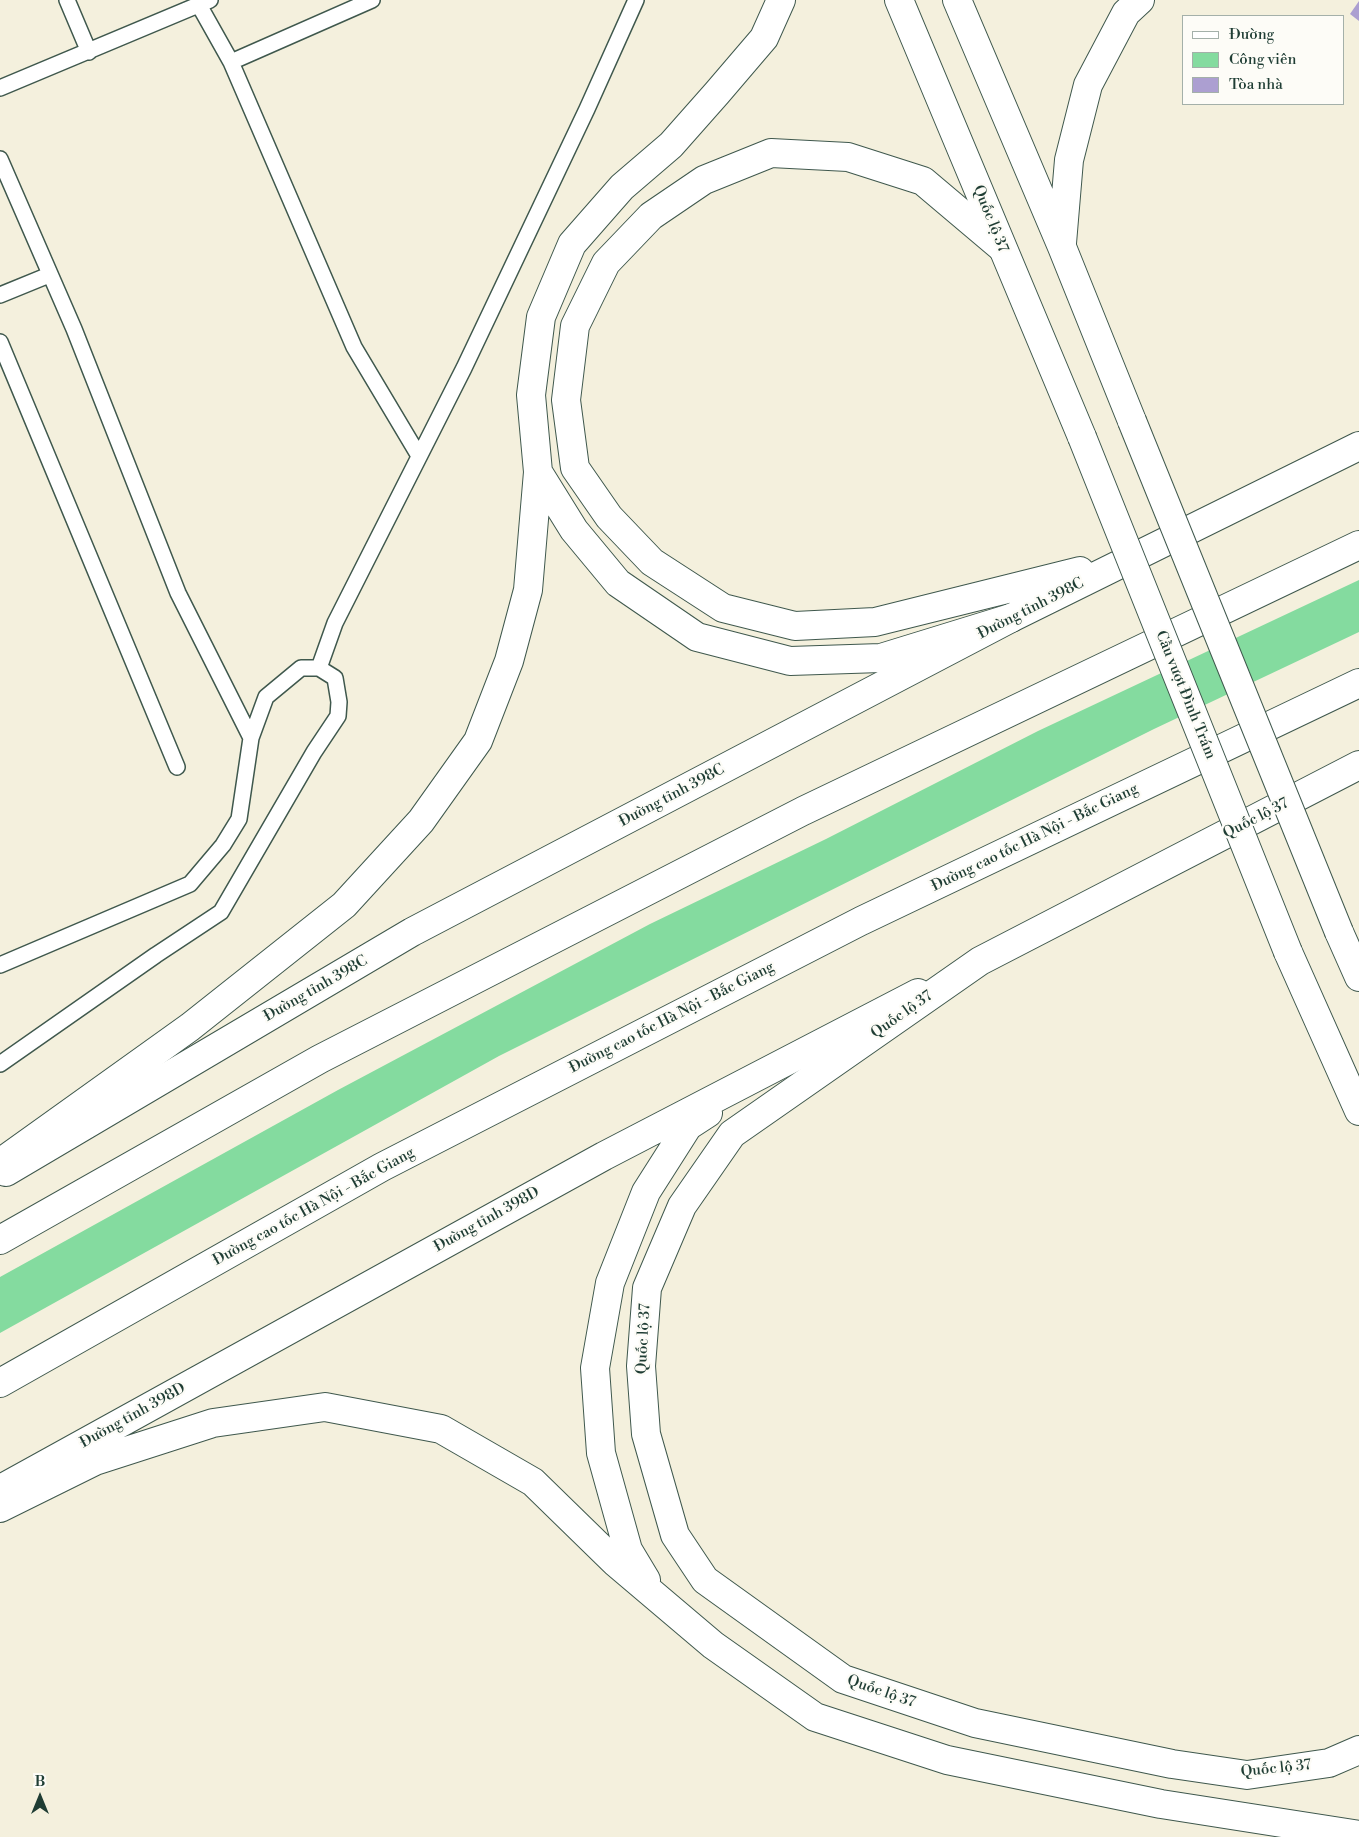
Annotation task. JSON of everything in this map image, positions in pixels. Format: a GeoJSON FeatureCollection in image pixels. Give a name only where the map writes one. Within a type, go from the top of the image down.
{"type":"FeatureCollection","features":[{"type":"Feature","properties":{"kind":"main road"},"geometry":{"type":"LineString","coordinates":[[0,1163],[190,1028],[344,905],[421,821],[478,741],[509,661],[528,590],[538,472],[531,396],[541,317],[572,244],[622,187],[671,144],[718,94],[764,38],[782,0]]}},
{"type":"Feature","properties":{"kind":"main road","name":"Quốc lộ 37"},"geometry":{"type":"LineString","coordinates":[[899,0],[1000,246],[1082,437]]}},
{"type":"Feature","properties":{"kind":"main road"},"geometry":{"type":"LineString","coordinates":[[957,0],[1062,247],[1359,977]]}},
{"type":"Feature","properties":{"kind":"main road"},"geometry":{"type":"LineString","coordinates":[[1062,247],[1069,160],[1088,85],[1126,13],[1140,0]]}},
{"type":"Feature","properties":{"kind":"main road"},"geometry":{"type":"LineString","coordinates":[[1000,246],[923,181],[848,157],[771,153],[704,180],[651,216],[606,263],[575,326],[566,400],[575,468],[609,517],[652,562],[723,608],[795,626],[875,622],[1133,558]]}},
{"type":"Feature","properties":{"kind":"main road","name":"Cầu vượt Đình Trám"},"geometry":{"type":"LineString","coordinates":[[1082,437],[1288,952],[1359,1111]]}},
{"type":"Feature","properties":{"kind":"main road"},"geometry":{"type":"LineString","coordinates":[[1322,465],[1359,437]]}},
{"type":"Feature","properties":{"kind":"main road","name":"Đường tỉnh 398C"},"geometry":{"type":"LineString","coordinates":[[0,1175],[412,932],[1011,618],[1359,446]]}},
{"type":"Feature","properties":{"kind":"main road"},"geometry":{"type":"LineString","coordinates":[[538,472],[574,530],[618,583],[697,637],[790,661],[881,658],[1011,618]]}},
{"type":"Feature","properties":{"kind":"main road"},"geometry":{"type":"LineString","coordinates":[[0,1240],[320,1059],[803,811],[1359,545]]}},
{"type":"Feature","properties":{"kind":"main road","name":"Đường cao tốc Hà Nội - Bắc Giang"},"geometry":{"type":"LineString","coordinates":[[0,1383],[382,1167],[488,1112],[861,921],[1359,683]]}},
{"type":"Feature","properties":{"kind":"main road","name":"Quốc lộ 37"},"geometry":{"type":"LineString","coordinates":[[1359,765],[980,961],[732,1134],[682,1206],[647,1288],[640,1366],[646,1434],[675,1534],[705,1580],[843,1679],[974,1724],[1172,1764],[1247,1775],[1329,1763],[1359,1750]]}},
{"type":"Feature","properties":{"kind":"main road","name":"Đường tỉnh 398D"},"geometry":{"type":"LineString","coordinates":[[0,1489],[604,1156],[980,961]]}},
{"type":"Feature","properties":{"kind":"main road"},"geometry":{"type":"LineString","coordinates":[[658,1598],[628,1550],[601,1453],[594,1368],[610,1282],[646,1192],[688,1126],[793,1058]]}},
{"type":"Feature","properties":{"kind":"main road"},"geometry":{"type":"LineString","coordinates":[[0,1508],[95,1461],[213,1423],[325,1408],[441,1429],[533,1482],[615,1562],[713,1645],[815,1717],[947,1760],[1161,1804],[1359,1835]]}},
{"type":"Feature","properties":{"kind":"lane"},"geometry":{"type":"LineString","coordinates":[[67,0],[89,52]]}},
{"type":"Feature","properties":{"kind":"lane"},"geometry":{"type":"LineString","coordinates":[[230,62],[372,0]]}},
{"type":"Feature","properties":{"kind":"lane"},"geometry":{"type":"LineString","coordinates":[[319,668],[335,623],[464,368],[578,128],[636,0]]}},
{"type":"Feature","properties":{"kind":"lane"},"geometry":{"type":"LineString","coordinates":[[0,88],[205,3],[354,347],[419,456]]}},
{"type":"Feature","properties":{"kind":"lane"},"geometry":{"type":"LineString","coordinates":[[0,158],[74,329],[178,593],[251,738]]}},
{"type":"Feature","properties":{"kind":"lane"},"geometry":{"type":"LineString","coordinates":[[0,296],[49,275]]}},
{"type":"Feature","properties":{"kind":"lane"},"geometry":{"type":"LineString","coordinates":[[0,342],[177,767]]}},
{"type":"Feature","properties":{"kind":"lane"},"geometry":{"type":"LineString","coordinates":[[0,965],[190,884],[223,845],[239,819],[251,738],[266,696],[301,668],[319,668],[335,678],[340,702],[338,716],[314,752],[221,912],[0,1064]]}},
{"type":"Feature","properties":{"kind":"green space"},"geometry":{"type":"Polygon","coordinates":[[[1359,580],[1359,632],[1154,729],[499,1056],[0,1333],[0,1277],[338,1090],[650,924],[826,839],[1038,731],[1359,580]]]}},
{"type":"Feature","properties":{"kind":"building"},"geometry":{"type":"Polygon","coordinates":[[[1359,1],[1359,21],[1350,14],[1359,1]]]}}]}
